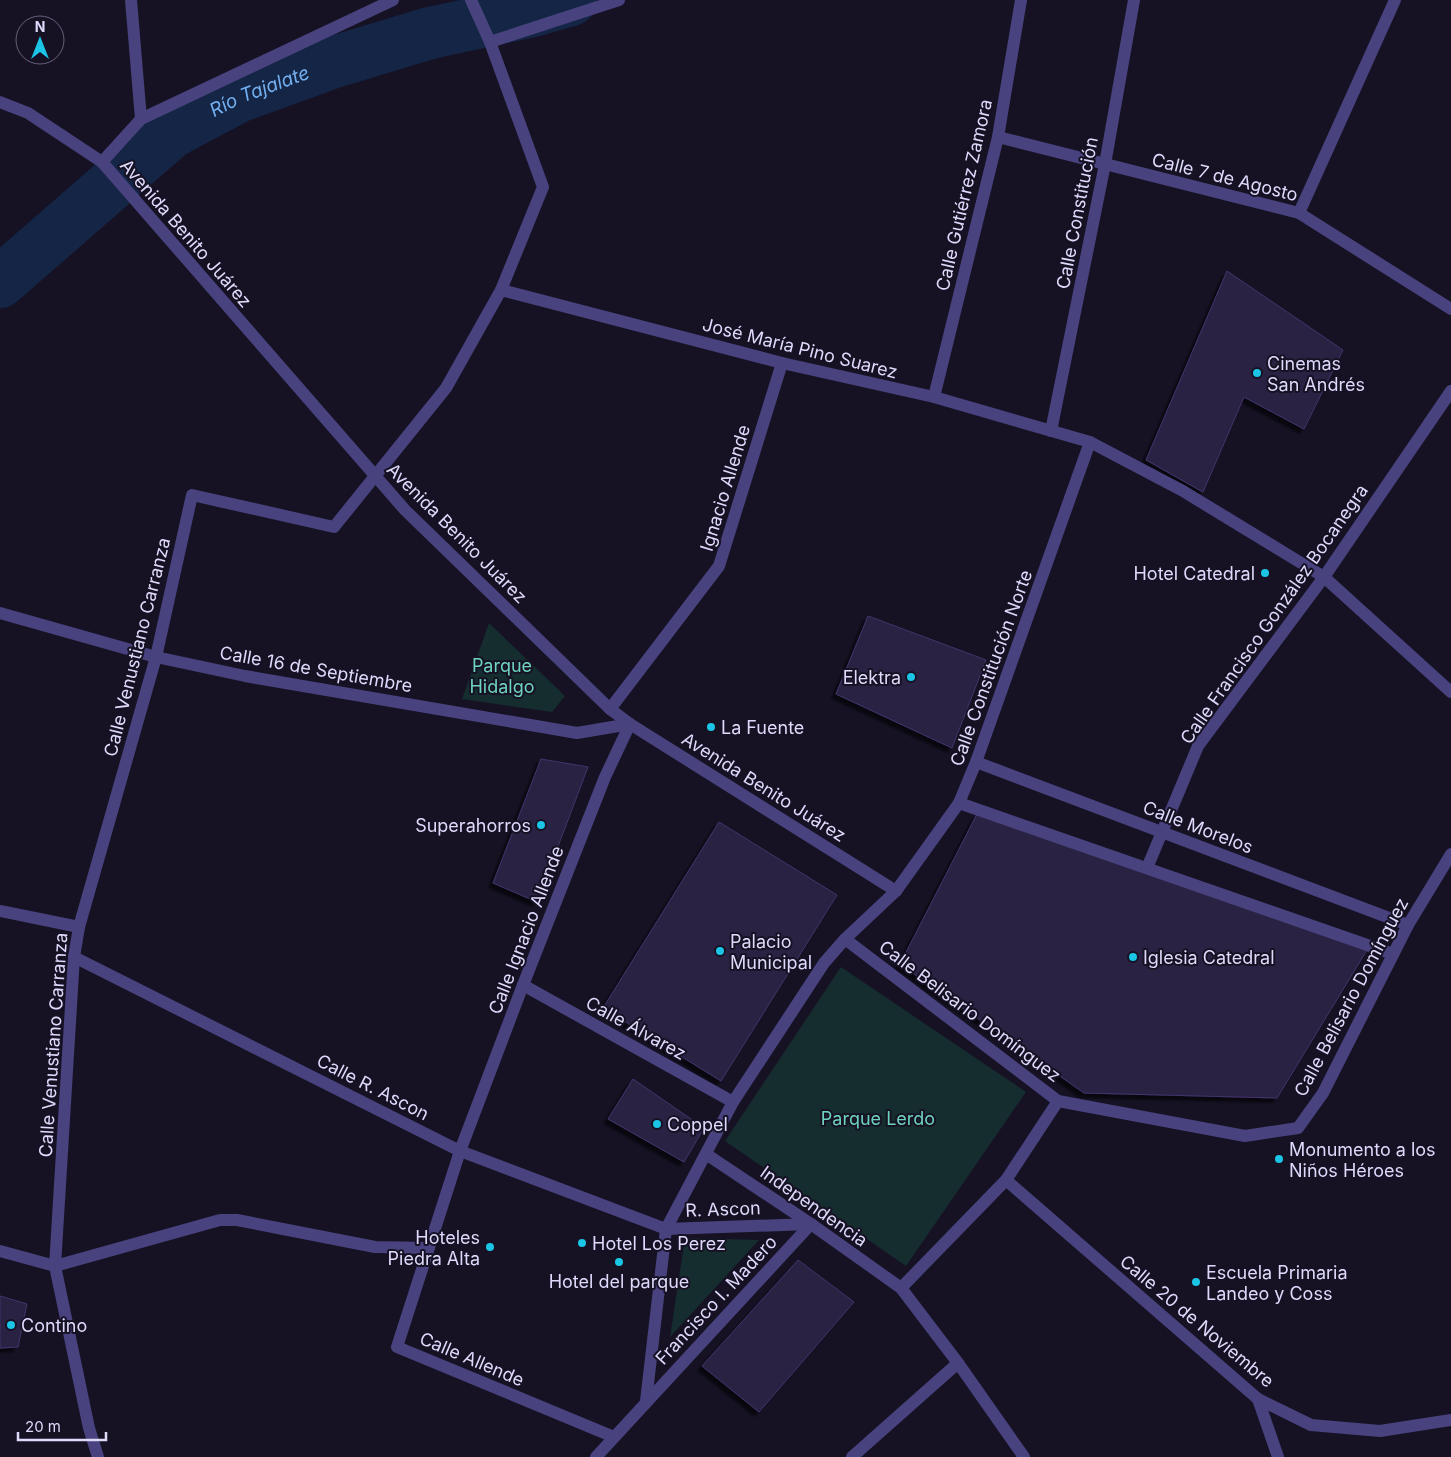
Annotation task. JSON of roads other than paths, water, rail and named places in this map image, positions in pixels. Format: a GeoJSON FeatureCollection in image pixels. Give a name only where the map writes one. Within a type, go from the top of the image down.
{"type":"FeatureCollection","features":[{"type":"Feature","properties":{"kind":"street"},"geometry":{"type":"LineString","coordinates":[[131,0],[141,119]]}},
{"type":"Feature","properties":{"kind":"street"},"geometry":{"type":"LineString","coordinates":[[102,162],[141,119],[393,0]]}},
{"type":"Feature","properties":{"kind":"street"},"geometry":{"type":"LineString","coordinates":[[375,475],[446,388],[501,290],[543,186],[490,42],[471,0]]}},
{"type":"Feature","properties":{"kind":"street"},"geometry":{"type":"LineString","coordinates":[[490,42],[619,0]]}},
{"type":"Feature","properties":{"kind":"street","name":"Calle Gutiérrez Zamora"},"geometry":{"type":"LineString","coordinates":[[934,398],[998,137],[1021,0]]}},
{"type":"Feature","properties":{"kind":"street","name":"Calle Constitución"},"geometry":{"type":"LineString","coordinates":[[1051,431],[1105,164],[1134,0]]}},
{"type":"Feature","properties":{"kind":"street"},"geometry":{"type":"LineString","coordinates":[[1299,213],[1395,0]]}},
{"type":"Feature","properties":{"kind":"street","name":"Avenida Benito Juárez"},"geometry":{"type":"LineString","coordinates":[[0,102],[28,113],[102,162],[405,510],[610,709],[630,724],[896,891]]}},
{"type":"Feature","properties":{"kind":"street","name":"Calle 7 de Agosto"},"geometry":{"type":"LineString","coordinates":[[998,137],[1299,213],[1451,309]]}},
{"type":"Feature","properties":{"kind":"street","name":"José María Pino Suarez"},"geometry":{"type":"LineString","coordinates":[[501,290],[782,363],[934,398],[1090,442],[1183,491],[1324,577],[1451,692]]}},
{"type":"Feature","properties":{"kind":"street","name":"Ignacio Allende"},"geometry":{"type":"LineString","coordinates":[[610,709],[719,566],[782,363]]}},
{"type":"Feature","properties":{"kind":"street","name":"Calle Francisco González Bocanegra"},"geometry":{"type":"LineString","coordinates":[[1147,868],[1198,746],[1324,577],[1451,391]]}},
{"type":"Feature","properties":{"kind":"street","name":"Calle Constitución Norte"},"geometry":{"type":"LineString","coordinates":[[666,1229],[733,1102],[824,963],[845,939],[896,891],[959,802],[976,762],[1090,442]]}},
{"type":"Feature","properties":{"kind":"street","name":"Calle Venustiano Carranza"},"geometry":{"type":"LineString","coordinates":[[98,1457],[89,1428],[55,1266],[74,956],[79,927],[156,657],[192,495],[334,527],[375,475]]}},
{"type":"Feature","properties":{"kind":"street","name":"Calle 16 de Septiembre"},"geometry":{"type":"LineString","coordinates":[[0,613],[156,657],[245,676],[577,732],[630,724]]}},
{"type":"Feature","properties":{"kind":"street","name":"Calle Ignacio Allende"},"geometry":{"type":"LineString","coordinates":[[460,1151],[522,985],[605,777],[630,724]]}},
{"type":"Feature","properties":{"kind":"street","name":"Calle Morelos"},"geometry":{"type":"LineString","coordinates":[[976,762],[1408,925]]}},
{"type":"Feature","properties":{"kind":"street"},"geometry":{"type":"LineString","coordinates":[[959,802],[1393,954]]}},
{"type":"Feature","properties":{"kind":"street","name":"Calle Belisario Domínguez"},"geometry":{"type":"LineString","coordinates":[[845,939],[1058,1101],[1244,1136],[1298,1128],[1323,1093],[1408,925],[1451,854]]}},
{"type":"Feature","properties":{"kind":"street"},"geometry":{"type":"LineString","coordinates":[[0,911],[79,927]]}},
{"type":"Feature","properties":{"kind":"street","name":"Calle R. Ascon"},"geometry":{"type":"LineString","coordinates":[[74,956],[460,1151],[666,1229]]}},
{"type":"Feature","properties":{"kind":"street","name":"Calle Álvarez"},"geometry":{"type":"LineString","coordinates":[[522,985],[733,1102]]}},
{"type":"Feature","properties":{"kind":"street"},"geometry":{"type":"LineString","coordinates":[[901,1288],[1006,1180],[1058,1101]]}},
{"type":"Feature","properties":{"kind":"street","name":"Calle Allende"},"geometry":{"type":"LineString","coordinates":[[460,1151],[397,1347],[614,1437]]}},
{"type":"Feature","properties":{"kind":"street","name":"Independencia"},"geometry":{"type":"LineString","coordinates":[[706,1154],[901,1288],[958,1363],[1024,1457]]}},
{"type":"Feature","properties":{"kind":"street","name":"Calle 20 de Noviembre"},"geometry":{"type":"LineString","coordinates":[[1006,1180],[1258,1399],[1311,1425],[1380,1431],[1451,1420]]}},
{"type":"Feature","properties":{"kind":"street"},"geometry":{"type":"LineString","coordinates":[[0,1251],[55,1266],[220,1220],[237,1220],[375,1247],[430,1248]]}},
{"type":"Feature","properties":{"kind":"street","name":"R. Ascon"},"geometry":{"type":"LineString","coordinates":[[666,1229],[810,1224]]}},
{"type":"Feature","properties":{"kind":"street","name":"Francisco I. Madero"},"geometry":{"type":"LineString","coordinates":[[596,1457],[810,1224]]}},
{"type":"Feature","properties":{"kind":"street"},"geometry":{"type":"LineString","coordinates":[[646,1401],[666,1229]]}},
{"type":"Feature","properties":{"kind":"street"},"geometry":{"type":"LineString","coordinates":[[852,1457],[958,1363]]}},
{"type":"Feature","properties":{"kind":"street"},"geometry":{"type":"LineString","coordinates":[[1258,1399],[1278,1457]]}},
{"type":"Feature","properties":{"kind":"waterway","name":"Río Tajalate"},"geometry":{"type":"LineString","coordinates":[[0,282],[172,132],[238,97],[334,62],[430,33],[533,11],[571,0]]}},
{"type":"Feature","properties":{"kind":"place","name":"Cinemas San Andrés"},"geometry":{"type":"Point","coordinates":[1257,373]}},
{"type":"Feature","properties":{"kind":"place","name":"Hotel Catedral"},"geometry":{"type":"Point","coordinates":[1265,573]}},
{"type":"Feature","properties":{"kind":"place","name":"Elektra"},"geometry":{"type":"Point","coordinates":[911,677]}},
{"type":"Feature","properties":{"kind":"place","name":"La Fuente"},"geometry":{"type":"Point","coordinates":[711,727]}},
{"type":"Feature","properties":{"kind":"place","name":"Superahorros"},"geometry":{"type":"Point","coordinates":[541,825]}},
{"type":"Feature","properties":{"kind":"place","name":"Palacio Municipal"},"geometry":{"type":"Point","coordinates":[720,951]}},
{"type":"Feature","properties":{"kind":"place","name":"Iglesia Catedral"},"geometry":{"type":"Point","coordinates":[1133,957]}},
{"type":"Feature","properties":{"kind":"place","name":"Coppel"},"geometry":{"type":"Point","coordinates":[657,1124]}},
{"type":"Feature","properties":{"kind":"place","name":"Monumento a los Niños Héroes"},"geometry":{"type":"Point","coordinates":[1279,1159]}},
{"type":"Feature","properties":{"kind":"place","name":"Hotel Los Perez"},"geometry":{"type":"Point","coordinates":[582,1243]}},
{"type":"Feature","properties":{"kind":"place","name":"Hoteles Piedra Alta"},"geometry":{"type":"Point","coordinates":[490,1247]}},
{"type":"Feature","properties":{"kind":"place","name":"Hotel del parque"},"geometry":{"type":"Point","coordinates":[619,1262]}},
{"type":"Feature","properties":{"kind":"place","name":"Escuela Primaria Landeo y Coss"},"geometry":{"type":"Point","coordinates":[1196,1282]}},
{"type":"Feature","properties":{"kind":"place","name":"Contino"},"geometry":{"type":"Point","coordinates":[11,1325]}},
{"type":"Feature","properties":{"kind":"park label","name":"Parque Hidalgo"},"geometry":{"type":"Point","coordinates":[502,675]}},
{"type":"Feature","properties":{"kind":"park label","name":"Parque Lerdo"},"geometry":{"type":"Point","coordinates":[878,1118]}}]}
